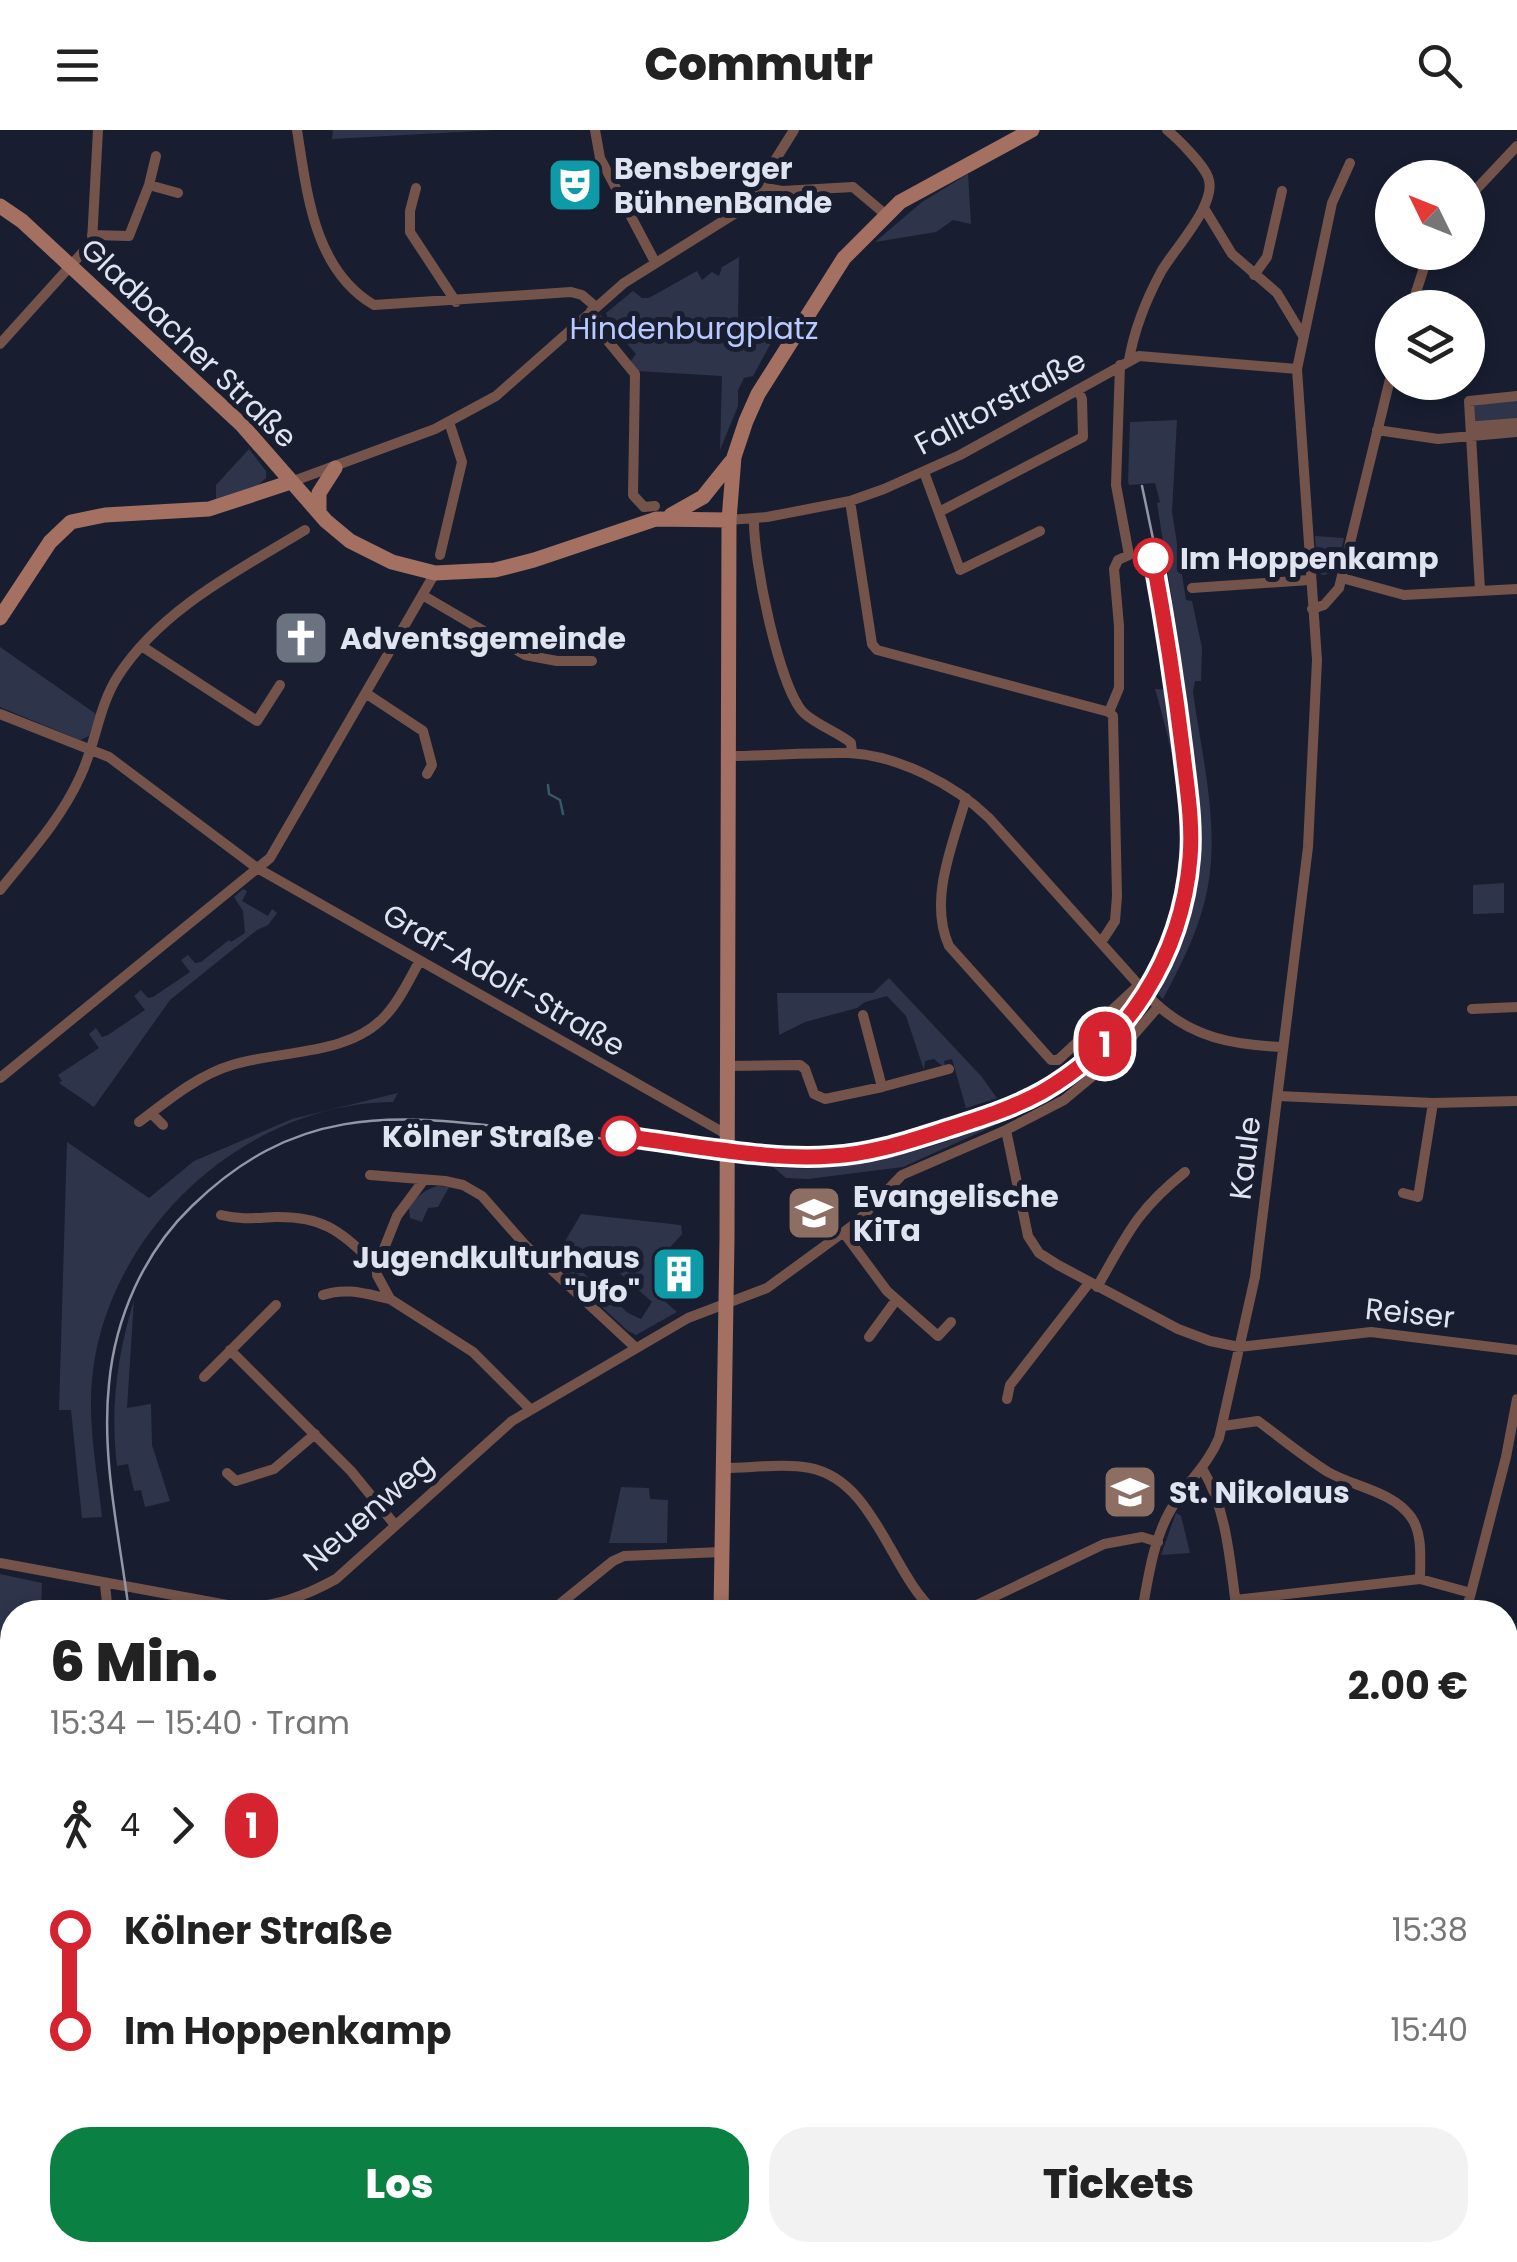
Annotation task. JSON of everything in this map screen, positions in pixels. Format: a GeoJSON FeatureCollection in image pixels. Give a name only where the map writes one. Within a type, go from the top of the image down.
{"type":"FeatureCollection","features":[{"type":"Feature","properties":{"kind":"main road"},"geometry":{"type":"LineString","coordinates":[[721,1600],[729,520],[734,457],[758,394],[844,258],[885,214],[918,191],[1032,130]]}},
{"type":"Feature","properties":{"kind":"main road","name":"Gladbacher Straße"},"geometry":{"type":"LineString","coordinates":[[0,206],[22,221],[242,425],[291,482]]}},
{"type":"Feature","properties":{"kind":"main road"},"geometry":{"type":"LineString","coordinates":[[0,618],[50,542],[71,522],[104,515],[209,509],[291,482],[336,531],[358,546],[435,573],[480,572],[514,566],[703,497],[734,457]]}},
{"type":"Feature","properties":{"kind":"main road"},"geometry":{"type":"LineString","coordinates":[[318,513],[319,493],[335,468]]}},
{"type":"Feature","properties":{"kind":"main road"},"geometry":{"type":"LineString","coordinates":[[662,511],[729,520]]}},
{"type":"Feature","properties":{"kind":"street"},"geometry":{"type":"LineString","coordinates":[[0,344],[88,248],[98,130]]}},
{"type":"Feature","properties":{"kind":"street"},"geometry":{"type":"LineString","coordinates":[[297,130],[309,202],[324,249],[341,276],[359,296],[374,305],[582,294],[594,309],[603,335],[635,374],[632,495],[644,507],[662,511]]}},
{"type":"Feature","properties":{"kind":"street"},"geometry":{"type":"LineString","coordinates":[[595,130],[600,158],[656,262]]}},
{"type":"Feature","properties":{"kind":"street"},"geometry":{"type":"LineString","coordinates":[[794,130],[761,187],[782,191],[853,187],[885,214]]}},
{"type":"Feature","properties":{"kind":"street"},"geometry":{"type":"LineString","coordinates":[[1110,712],[1119,688],[1114,569],[1118,560],[1128,555],[1116,486],[1124,363],[1160,273],[1204,208],[1208,177],[1167,130]]}},
{"type":"Feature","properties":{"kind":"street"},"geometry":{"type":"LineString","coordinates":[[1485,180],[1517,146]]}},
{"type":"Feature","properties":{"kind":"street"},"geometry":{"type":"LineString","coordinates":[[92,235],[129,236],[156,156]]}},
{"type":"Feature","properties":{"kind":"street","name":"Kaule"},"geometry":{"type":"LineString","coordinates":[[1145,1600],[1158,1542],[1171,1508],[1203,1470],[1223,1426],[1255,1277],[1305,883],[1316,688],[1297,369],[1332,203],[1350,163]]}},
{"type":"Feature","properties":{"kind":"street"},"geometry":{"type":"LineString","coordinates":[[149,185],[178,193]]}},
{"type":"Feature","properties":{"kind":"street","name":"Gladbacher Straße"},"geometry":{"type":"LineString","coordinates":[[291,482],[449,422],[510,386],[594,309],[656,262],[750,206],[761,187]]}},
{"type":"Feature","properties":{"kind":"street"},"geometry":{"type":"LineString","coordinates":[[416,188],[410,232],[456,302]]}},
{"type":"Feature","properties":{"kind":"street"},"geometry":{"type":"LineString","coordinates":[[1254,274],[1270,248],[1282,191]]}},
{"type":"Feature","properties":{"kind":"street"},"geometry":{"type":"LineString","coordinates":[[1204,208],[1232,254],[1277,293],[1304,336]]}},
{"type":"Feature","properties":{"kind":"street","name":"Falltorstraße"},"geometry":{"type":"LineString","coordinates":[[729,520],[754,520],[850,501],[924,472],[960,456],[1124,363],[1150,355],[1297,369]]}},
{"type":"Feature","properties":{"kind":"street"},"geometry":{"type":"LineString","coordinates":[[939,512],[1084,436],[1078,390]]}},
{"type":"Feature","properties":{"kind":"street"},"geometry":{"type":"LineString","coordinates":[[1480,590],[1469,400],[1517,396]]}},
{"type":"Feature","properties":{"kind":"street"},"geometry":{"type":"LineString","coordinates":[[1312,609],[1324,606],[1340,588],[1385,400]]}},
{"type":"Feature","properties":{"kind":"street"},"geometry":{"type":"LineString","coordinates":[[440,555],[462,462],[449,422]]}},
{"type":"Feature","properties":{"kind":"street"},"geometry":{"type":"LineString","coordinates":[[1471,430],[1517,423]]}},
{"type":"Feature","properties":{"kind":"street"},"geometry":{"type":"LineString","coordinates":[[1377,430],[1428,438],[1471,430],[1517,432]]}},
{"type":"Feature","properties":{"kind":"street"},"geometry":{"type":"LineString","coordinates":[[924,472],[960,570],[1040,531]]}},
{"type":"Feature","properties":{"kind":"street"},"geometry":{"type":"LineString","coordinates":[[850,501],[872,644],[877,650],[1110,712],[1116,720],[1117,896],[1115,921],[1102,941]]}},
{"type":"Feature","properties":{"kind":"street"},"geometry":{"type":"LineString","coordinates":[[754,520],[769,618],[791,694],[804,713],[852,743],[852,753]]}},
{"type":"Feature","properties":{"kind":"street"},"geometry":{"type":"LineString","coordinates":[[0,890],[65,808],[92,751],[111,688],[142,648],[210,586],[305,530]]}},
{"type":"Feature","properties":{"kind":"street"},"geometry":{"type":"LineString","coordinates":[[0,1078],[270,858],[435,573]]}},
{"type":"Feature","properties":{"kind":"street"},"geometry":{"type":"LineString","coordinates":[[1342,578],[1404,595],[1517,588]]}},
{"type":"Feature","properties":{"kind":"street"},"geometry":{"type":"LineString","coordinates":[[1192,588],[1309,580]]}},
{"type":"Feature","properties":{"kind":"street"},"geometry":{"type":"LineString","coordinates":[[424,596],[525,655],[592,661]]}},
{"type":"Feature","properties":{"kind":"street"},"geometry":{"type":"LineString","coordinates":[[142,648],[268,729]]}},
{"type":"Feature","properties":{"kind":"street"},"geometry":{"type":"LineString","coordinates":[[257,721],[280,685]]}},
{"type":"Feature","properties":{"kind":"street"},"geometry":{"type":"LineString","coordinates":[[367,694],[423,731],[432,765],[427,774]]}},
{"type":"Feature","properties":{"kind":"street","name":"Graf-Adolf-Straße"},"geometry":{"type":"LineString","coordinates":[[0,714],[109,756],[257,868],[726,1134]]}},
{"type":"Feature","properties":{"kind":"street"},"geometry":{"type":"LineString","coordinates":[[729,756],[852,753],[922,773],[966,798],[1010,839],[1158,1006],[1193,1031],[1215,1040],[1238,1046],[1284,1047]]}},
{"type":"Feature","properties":{"kind":"street"},"geometry":{"type":"LineString","coordinates":[[966,798],[948,864],[939,915],[942,930],[949,946],[1034,1045],[1051,1060],[1058,1060],[1139,985]]}},
{"type":"Feature","properties":{"kind":"street"},"geometry":{"type":"LineString","coordinates":[[139,1122],[195,1082],[232,1064],[346,1041],[365,1032],[378,1024],[396,1002],[419,962]]}},
{"type":"Feature","properties":{"kind":"street","name":"Neuenweg"},"geometry":{"type":"LineString","coordinates":[[289,1600],[336,1580],[494,1434],[531,1410],[690,1317],[767,1288],[844,1232],[902,1176],[1064,1100],[1111,1061],[1158,1006]]}},
{"type":"Feature","properties":{"kind":"street"},"geometry":{"type":"LineString","coordinates":[[1472,1008],[1517,1007]]}},
{"type":"Feature","properties":{"kind":"street"},"geometry":{"type":"LineString","coordinates":[[863,1015],[873,1038],[882,1087]]}},
{"type":"Feature","properties":{"kind":"street"},"geometry":{"type":"LineString","coordinates":[[727,1066],[800,1065],[806,1069],[812,1091],[825,1099],[949,1069]]}},
{"type":"Feature","properties":{"kind":"street"},"geometry":{"type":"LineString","coordinates":[[1278,1096],[1433,1103],[1517,1101]]}},
{"type":"Feature","properties":{"kind":"street"},"geometry":{"type":"LineString","coordinates":[[1403,1193],[1418,1196],[1433,1103]]}},
{"type":"Feature","properties":{"kind":"street"},"geometry":{"type":"LineString","coordinates":[[151,1113],[163,1125]]}},
{"type":"Feature","properties":{"kind":"street"},"geometry":{"type":"LineString","coordinates":[[1006,1130],[1030,1241],[1044,1256],[1178,1329],[1239,1347]]}},
{"type":"Feature","properties":{"kind":"street"},"geometry":{"type":"LineString","coordinates":[[1007,1399],[1010,1384],[1093,1285],[1133,1222],[1150,1201],[1185,1172]]}},
{"type":"Feature","properties":{"kind":"street"},"geometry":{"type":"LineString","coordinates":[[370,1175],[462,1185],[482,1196],[526,1246],[636,1348]]}},
{"type":"Feature","properties":{"kind":"street"},"geometry":{"type":"LineString","coordinates":[[390,1299],[377,1266],[397,1216],[423,1181]]}},
{"type":"Feature","properties":{"kind":"street"},"geometry":{"type":"LineString","coordinates":[[221,1215],[238,1220],[294,1217],[322,1222],[377,1266]]}},
{"type":"Feature","properties":{"kind":"street"},"geometry":{"type":"LineString","coordinates":[[844,1232],[896,1300],[938,1336],[951,1322]]}},
{"type":"Feature","properties":{"kind":"street"},"geometry":{"type":"LineString","coordinates":[[323,1295],[353,1290],[390,1299],[473,1352],[531,1410]]}},
{"type":"Feature","properties":{"kind":"street"},"geometry":{"type":"LineString","coordinates":[[869,1338],[896,1300]]}},
{"type":"Feature","properties":{"kind":"street"},"geometry":{"type":"LineString","coordinates":[[204,1377],[276,1304]]}},
{"type":"Feature","properties":{"kind":"street","name":"Reiser"},"geometry":{"type":"LineString","coordinates":[[1239,1347],[1371,1332],[1517,1350]]}},
{"type":"Feature","properties":{"kind":"street"},"geometry":{"type":"LineString","coordinates":[[230,1350],[352,1471],[396,1525]]}},
{"type":"Feature","properties":{"kind":"street"},"geometry":{"type":"LineString","coordinates":[[1469,1600],[1517,1399]]}},
{"type":"Feature","properties":{"kind":"street"},"geometry":{"type":"LineString","coordinates":[[1223,1426],[1258,1421],[1331,1474],[1394,1502],[1415,1524],[1420,1579]]}},
{"type":"Feature","properties":{"kind":"street"},"geometry":{"type":"LineString","coordinates":[[227,1473],[236,1481],[274,1469],[315,1434]]}},
{"type":"Feature","properties":{"kind":"street"},"geometry":{"type":"LineString","coordinates":[[724,1468],[804,1467],[825,1474],[868,1510],[906,1578],[925,1600]]}},
{"type":"Feature","properties":{"kind":"street"},"geometry":{"type":"LineString","coordinates":[[1203,1470],[1218,1502],[1235,1600],[1420,1579],[1471,1593]]}},
{"type":"Feature","properties":{"kind":"street"},"geometry":{"type":"LineString","coordinates":[[987,1600],[1104,1544],[1142,1537],[1158,1542]]}},
{"type":"Feature","properties":{"kind":"street"},"geometry":{"type":"LineString","coordinates":[[565,1600],[624,1556],[722,1552]]}},
{"type":"Feature","properties":{"kind":"street","name":"Neuenweg"},"geometry":{"type":"LineString","coordinates":[[0,1563],[194,1600]]}},
{"type":"Feature","properties":{"kind":"street"},"geometry":{"type":"LineString","coordinates":[[105,1584],[107,1600]]}},
{"type":"Feature","properties":{"kind":"green space"},"geometry":{"type":"Polygon","coordinates":[[[333,130],[495,130],[332,139],[333,130]]]}},
{"type":"Feature","properties":{"kind":"green space"},"geometry":{"type":"Polygon","coordinates":[[[968,174],[971,224],[953,220],[936,232],[875,242],[922,202],[968,174]]]}},
{"type":"Feature","properties":{"kind":"green space","name":"Hindenburgplatz"},"geometry":{"type":"Polygon","coordinates":[[[739,257],[738,317],[785,317],[753,376],[744,378],[738,390],[738,406],[720,450],[722,376],[637,371],[630,362],[636,354],[610,324],[606,313],[633,291],[649,298],[697,271],[702,280],[712,272],[719,276],[722,267],[739,257]]]}},
{"type":"Feature","properties":{"kind":"green space"},"geometry":{"type":"Polygon","coordinates":[[[1517,398],[1517,421],[1473,421],[1473,402],[1517,398]]]}},
{"type":"Feature","properties":{"kind":"green space"},"geometry":{"type":"Polygon","coordinates":[[[1177,420],[1172,512],[1186,600],[1192,601],[1202,648],[1201,681],[1195,681],[1193,692],[1209,796],[1212,849],[1201,913],[1163,999],[1158,994],[1191,916],[1202,827],[1157,503],[1160,502],[1155,483],[1129,485],[1128,481],[1130,422],[1177,420]]]}},
{"type":"Feature","properties":{"kind":"green space"},"geometry":{"type":"Polygon","coordinates":[[[249,449],[266,471],[266,478],[256,487],[216,500],[216,485],[249,449]]]}},
{"type":"Feature","properties":{"kind":"green space"},"geometry":{"type":"Polygon","coordinates":[[[1315,536],[1344,538],[1339,562],[1328,574],[1317,571],[1315,536]]]}},
{"type":"Feature","properties":{"kind":"green space"},"geometry":{"type":"Polygon","coordinates":[[[0,647],[96,714],[89,736],[80,740],[0,707],[0,647]]]}},
{"type":"Feature","properties":{"kind":"green space"},"geometry":{"type":"Polygon","coordinates":[[[1155,689],[1169,690],[1185,839],[1176,910],[1165,946],[1147,982],[1173,905],[1181,836],[1174,766],[1155,689]]]}},
{"type":"Feature","properties":{"kind":"green space"},"geometry":{"type":"Polygon","coordinates":[[[1504,883],[1504,913],[1473,914],[1473,885],[1504,883]]]}},
{"type":"Feature","properties":{"kind":"green space"},"geometry":{"type":"Polygon","coordinates":[[[243,889],[247,891],[242,901],[268,916],[272,909],[277,913],[268,925],[170,1000],[94,1107],[59,1083],[62,1081],[58,1075],[99,1048],[89,1034],[96,1028],[102,1037],[108,1035],[145,1010],[134,996],[141,990],[148,998],[153,997],[190,972],[181,960],[188,955],[195,963],[201,962],[245,933],[243,911],[234,897],[243,889]]]}},
{"type":"Feature","properties":{"kind":"green space"},"geometry":{"type":"Polygon","coordinates":[[[889,978],[997,1098],[966,1108],[952,1059],[944,1061],[945,1066],[934,1059],[925,1061],[924,1070],[906,1016],[887,996],[805,1022],[779,1035],[777,993],[873,993],[889,978]]]}},
{"type":"Feature","properties":{"kind":"green space"},"geometry":{"type":"Polygon","coordinates":[[[1096,1066],[1040,1105],[903,1167],[808,1179],[786,1178],[773,1167],[853,1164],[942,1143],[1028,1108],[1096,1066]]]}},
{"type":"Feature","properties":{"kind":"green space"},"geometry":{"type":"Polygon","coordinates":[[[398,1093],[393,1102],[341,1108],[290,1123],[243,1147],[200,1178],[163,1216],[132,1259],[109,1306],[95,1357],[91,1417],[102,1517],[82,1518],[71,1410],[59,1410],[67,1142],[149,1198],[194,1161],[292,1119],[398,1093]]]}},
{"type":"Feature","properties":{"kind":"green space"},"geometry":{"type":"Polygon","coordinates":[[[438,1186],[449,1187],[438,1207],[428,1208],[422,1222],[410,1218],[409,1208],[415,1200],[438,1186]]]}},
{"type":"Feature","properties":{"kind":"green space"},"geometry":{"type":"Polygon","coordinates":[[[581,1214],[681,1225],[682,1234],[656,1263],[653,1291],[677,1312],[636,1335],[553,1262],[581,1214]],[[595,1251],[579,1269],[628,1313],[641,1319],[652,1302],[595,1251]]]}},
{"type":"Feature","properties":{"kind":"green space"},"geometry":{"type":"Polygon","coordinates":[[[134,1300],[127,1408],[151,1404],[152,1445],[170,1501],[145,1507],[141,1490],[134,1491],[128,1464],[117,1466],[115,1445],[116,1382],[134,1300]]]}},
{"type":"Feature","properties":{"kind":"green space"},"geometry":{"type":"Polygon","coordinates":[[[621,1487],[649,1488],[650,1499],[668,1500],[667,1543],[609,1543],[621,1487]]]}},
{"type":"Feature","properties":{"kind":"green space"},"geometry":{"type":"Polygon","coordinates":[[[1176,1513],[1181,1516],[1190,1553],[1161,1555],[1176,1513]]]}},
{"type":"Feature","properties":{"kind":"green space"},"geometry":{"type":"Polygon","coordinates":[[[0,1574],[42,1583],[41,1600],[0,1600],[0,1574]]]}},
{"type":"Feature","properties":{"kind":"waterway"},"geometry":{"type":"LineString","coordinates":[[548,785],[549,794],[560,800],[563,814]]}},
{"type":"Feature","properties":{"kind":"tram line"},"geometry":{"type":"LineString","coordinates":[[127,1600],[107,1441],[112,1359],[125,1311],[146,1265],[175,1224],[230,1174],[267,1150],[305,1134],[344,1124],[426,1120],[611,1139],[759,1160],[843,1162],[947,1136],[1016,1109],[1069,1080],[1118,1037],[1138,1012],[1171,955],[1191,893],[1197,846],[1184,710],[1142,486]]}},
{"type":"Feature","properties":{"kind":"tram line","name":"1"},"geometry":{"type":"LineString","coordinates":[[621,1136],[797,1156],[871,1151],[1028,1099],[1070,1074],[1116,1032],[1146,993],[1166,954],[1183,904],[1190,854],[1190,816],[1175,686],[1153,558]]}},
{"type":"Feature","properties":{"kind":"place","name":"Bensberger BühnenBande"},"geometry":{"type":"Point","coordinates":[575,185]}},
{"type":"Feature","properties":{"kind":"place","name":"Im Hoppenkamp"},"geometry":{"type":"Point","coordinates":[1153,558]}},
{"type":"Feature","properties":{"kind":"place","name":"Adventsgemeinde"},"geometry":{"type":"Point","coordinates":[301,638]}},
{"type":"Feature","properties":{"kind":"place","name":"Kölner Straße"},"geometry":{"type":"Point","coordinates":[621,1136]}},
{"type":"Feature","properties":{"kind":"place","name":"Evangelische KiTa"},"geometry":{"type":"Point","coordinates":[814,1213]}},
{"type":"Feature","properties":{"kind":"place","name":"Jugendkulturhaus \"Ufo\""},"geometry":{"type":"Point","coordinates":[679,1274]}},
{"type":"Feature","properties":{"kind":"place","name":"St. Nikolaus"},"geometry":{"type":"Point","coordinates":[1130,1492]}}]}
